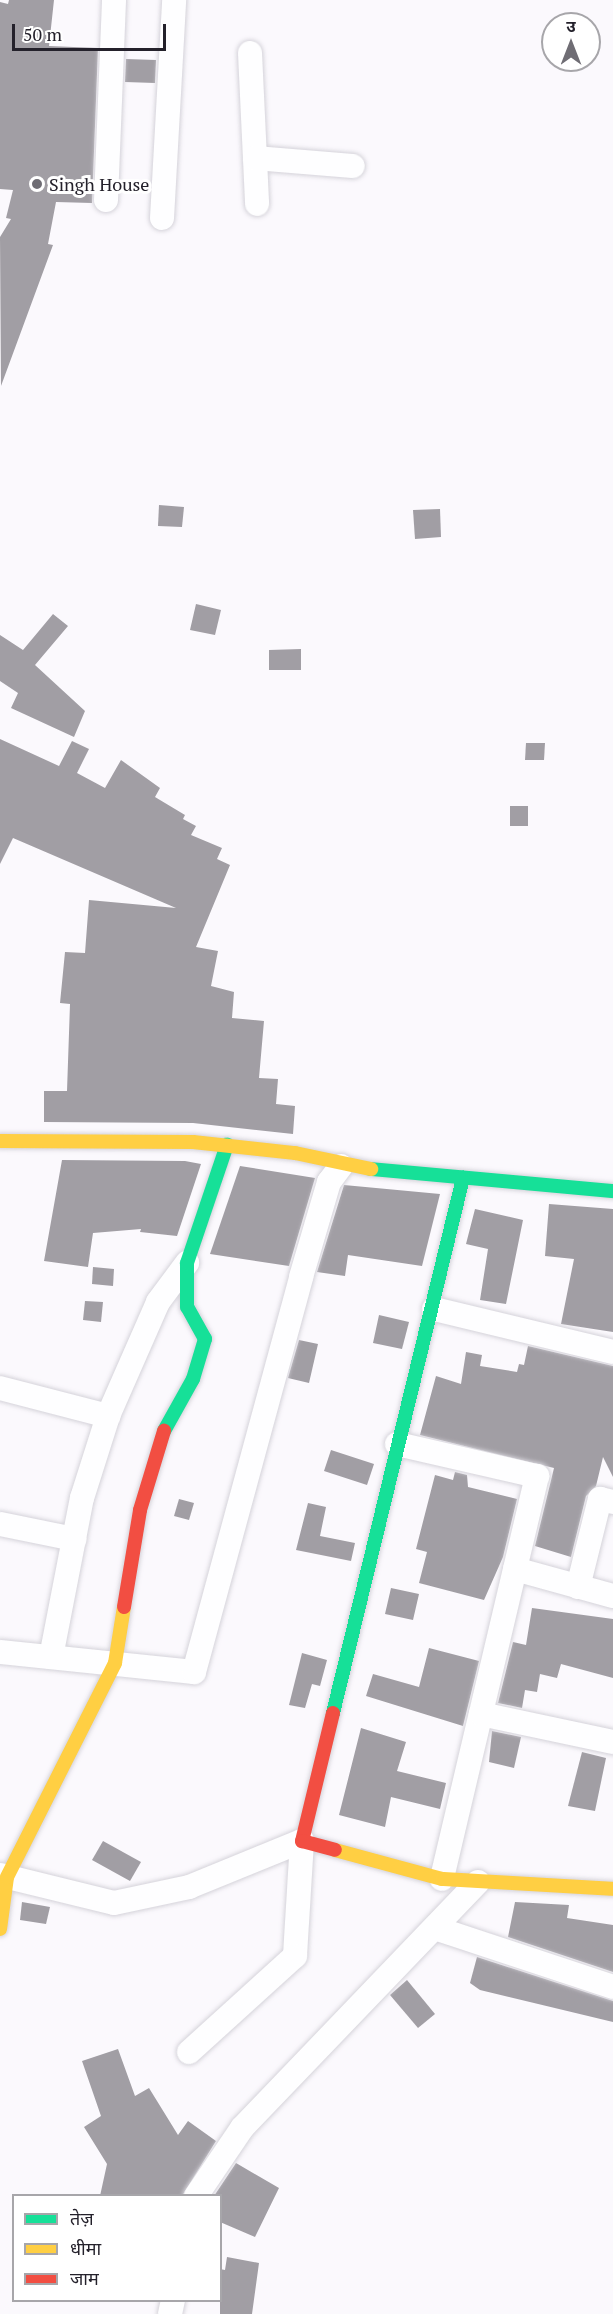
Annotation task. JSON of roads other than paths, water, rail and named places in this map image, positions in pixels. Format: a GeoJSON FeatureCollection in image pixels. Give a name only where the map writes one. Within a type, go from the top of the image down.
{"type":"FeatureCollection","features":[{"type":"Feature","properties":{"kind":"street"},"geometry":{"type":"LineString","coordinates":[[106,200],[114,0]]}},
{"type":"Feature","properties":{"kind":"street"},"geometry":{"type":"LineString","coordinates":[[162,218],[174,0]]}},
{"type":"Feature","properties":{"kind":"street"},"geometry":{"type":"LineString","coordinates":[[250,53],[257,204]]}},
{"type":"Feature","properties":{"kind":"street"},"geometry":{"type":"LineString","coordinates":[[255,158],[353,166]]}},
{"type":"Feature","properties":{"kind":"street"},"geometry":{"type":"LineString","coordinates":[[0,1141],[227,1145],[295,1153],[341,1166],[613,1191]]}},
{"type":"Feature","properties":{"kind":"street"},"geometry":{"type":"LineString","coordinates":[[51,1657],[74,1539],[108,1416],[158,1302],[187,1263],[227,1145]]}},
{"type":"Feature","properties":{"kind":"street"},"geometry":{"type":"LineString","coordinates":[[0,1652],[194,1672],[301,1277],[329,1182],[341,1166]]}},
{"type":"Feature","properties":{"kind":"street"},"geometry":{"type":"LineString","coordinates":[[189,2052],[295,1956],[302,1841],[397,1444],[434,1308],[463,1178]]}},
{"type":"Feature","properties":{"kind":"street"},"geometry":{"type":"LineString","coordinates":[[0,1929],[3,1876],[115,1663],[140,1510],[161,1437],[193,1379],[205,1339],[187,1308],[187,1263]]}},
{"type":"Feature","properties":{"kind":"street"},"geometry":{"type":"LineString","coordinates":[[434,1308],[613,1352]]}},
{"type":"Feature","properties":{"kind":"street"},"geometry":{"type":"LineString","coordinates":[[0,1388],[108,1416]]}},
{"type":"Feature","properties":{"kind":"street"},"geometry":{"type":"LineString","coordinates":[[397,1444],[537,1476],[442,1879]]}},
{"type":"Feature","properties":{"kind":"street"},"geometry":{"type":"LineString","coordinates":[[578,1587],[600,1499],[613,1502]]}},
{"type":"Feature","properties":{"kind":"street"},"geometry":{"type":"LineString","coordinates":[[0,1524],[74,1539]]}},
{"type":"Feature","properties":{"kind":"street"},"geometry":{"type":"LineString","coordinates":[[515,1569],[613,1596]]}},
{"type":"Feature","properties":{"kind":"street"},"geometry":{"type":"LineString","coordinates":[[481,1714],[613,1742]]}},
{"type":"Feature","properties":{"kind":"street"},"geometry":{"type":"LineString","coordinates":[[3,1876],[114,1903],[189,1887],[302,1841],[442,1879],[613,1889]]}},
{"type":"Feature","properties":{"kind":"street"},"geometry":{"type":"LineString","coordinates":[[197,2194],[242,2128],[478,1882]]}},
{"type":"Feature","properties":{"kind":"street"},"geometry":{"type":"LineString","coordinates":[[435,1928],[613,1987]]}},
{"type":"Feature","properties":{"kind":"place","name":"Singh House"},"geometry":{"type":"Point","coordinates":[37,184]}}]}
